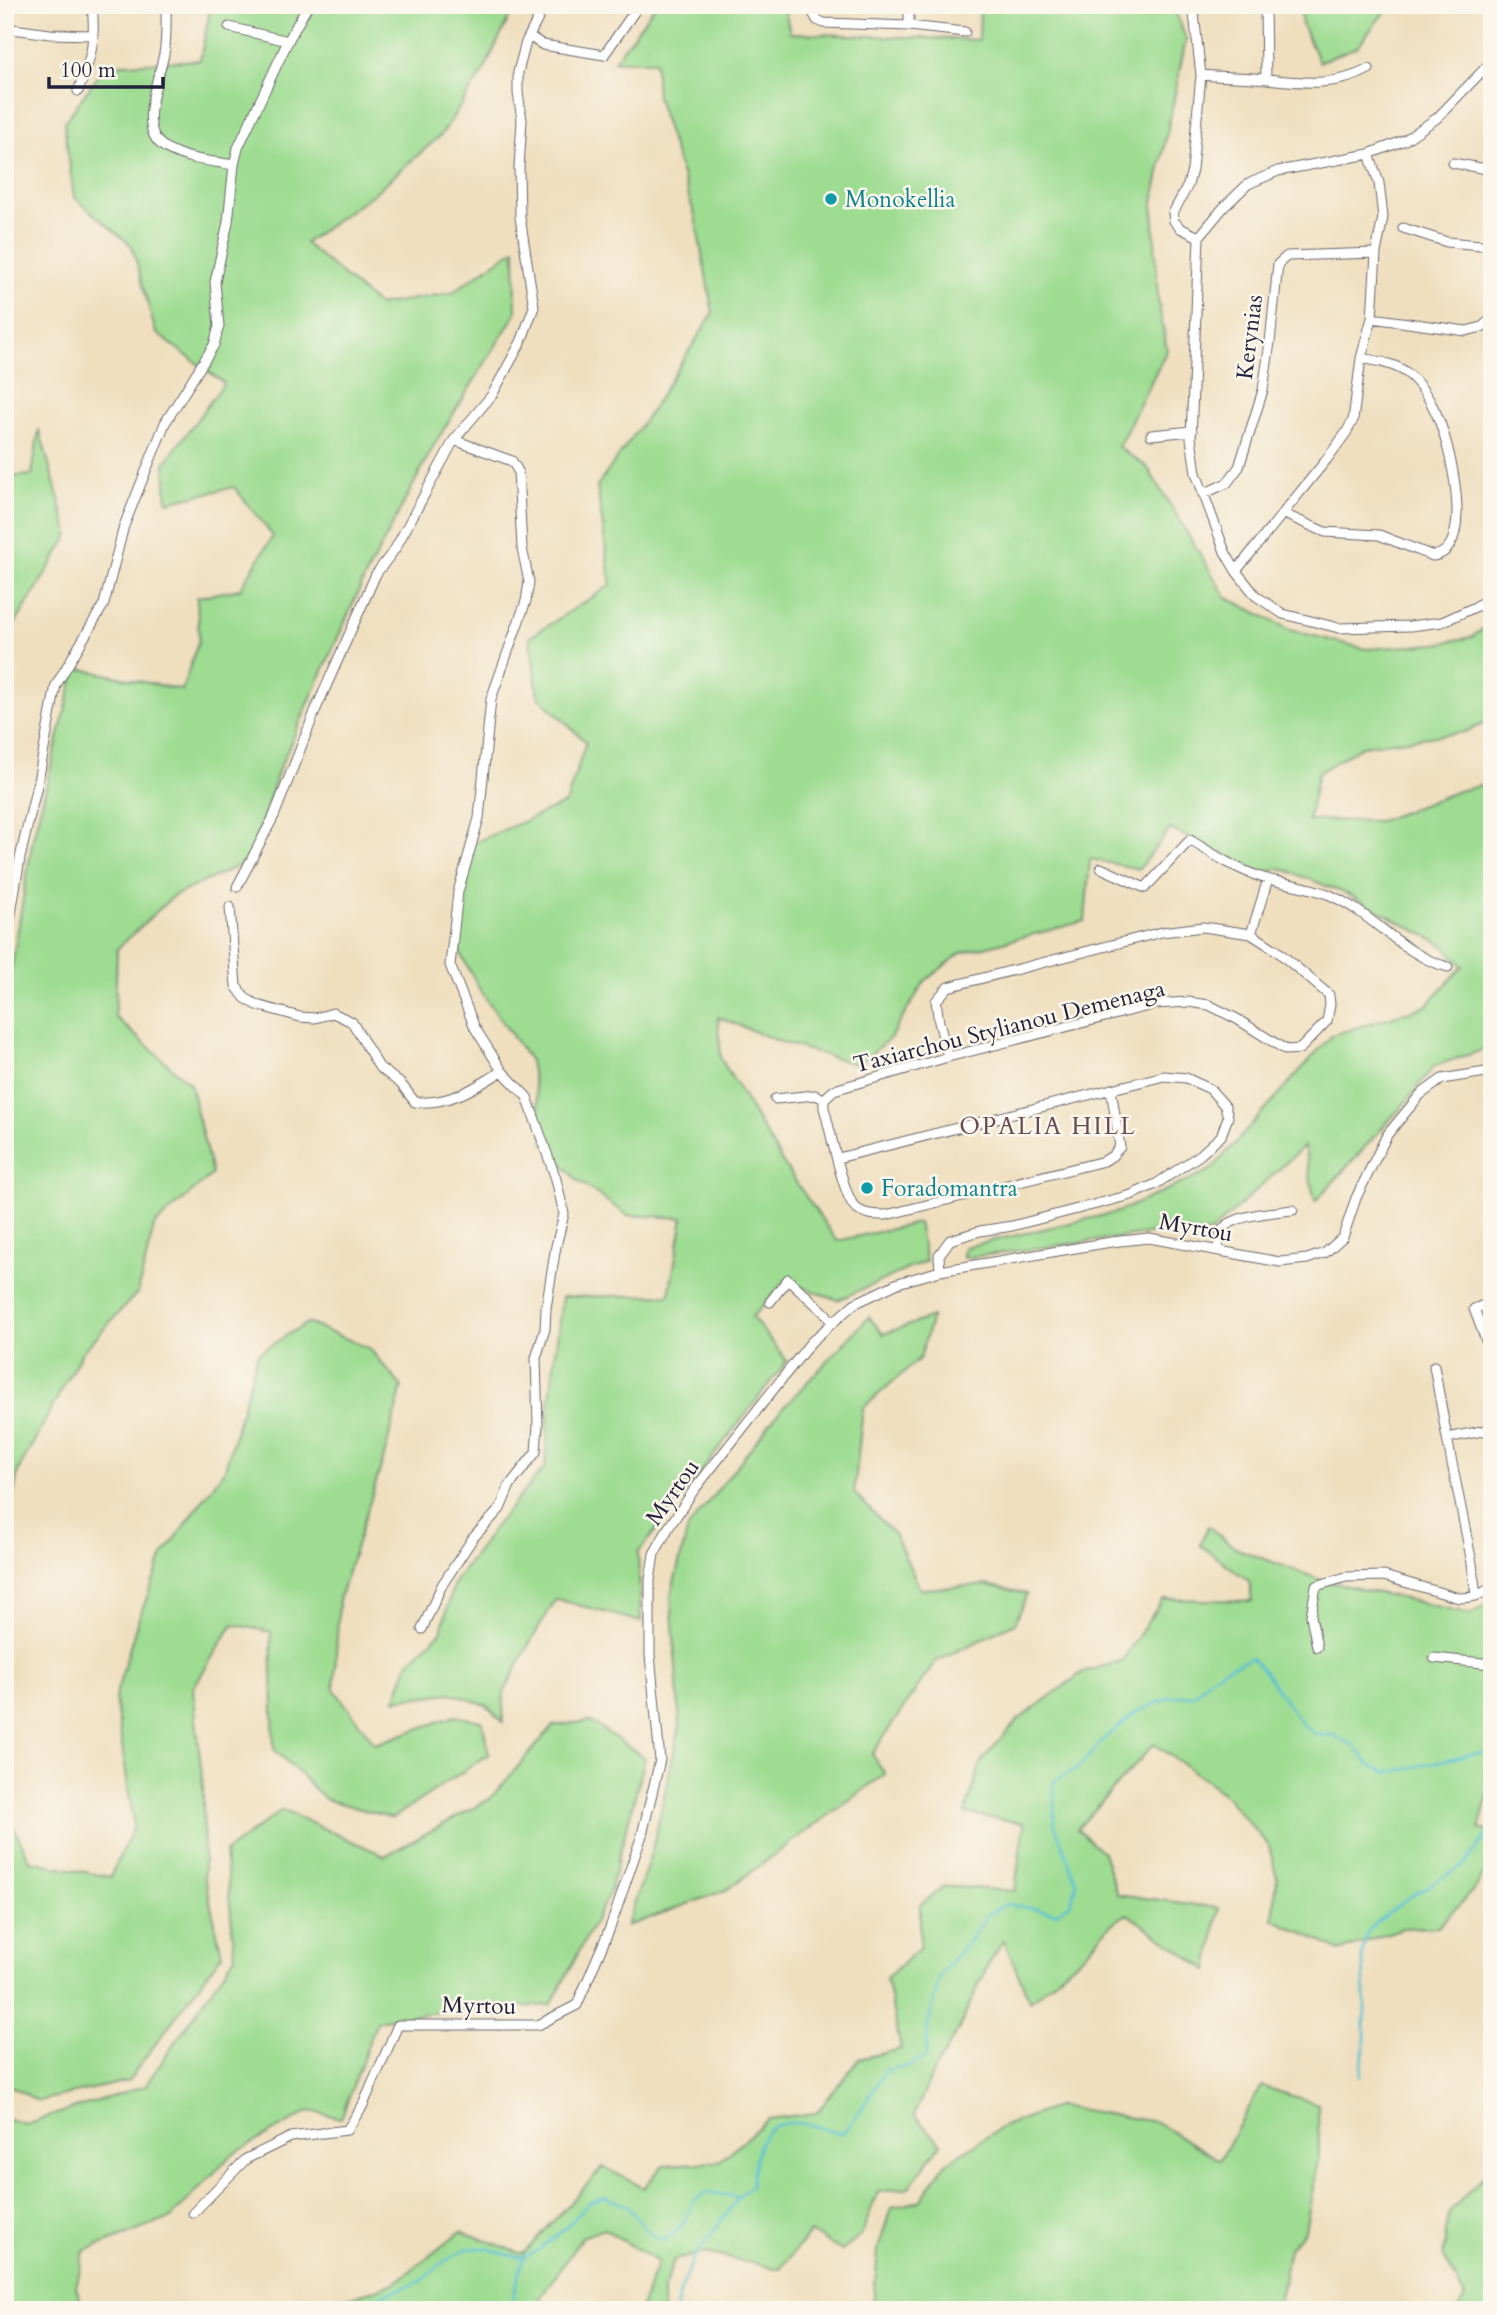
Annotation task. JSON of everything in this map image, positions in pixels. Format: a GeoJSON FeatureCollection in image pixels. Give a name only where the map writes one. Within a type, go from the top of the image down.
{"type":"FeatureCollection","features":[{"type":"Feature","properties":{"kind":"street"},"geometry":{"type":"LineString","coordinates":[[78,91],[90,63],[92,5]]}},
{"type":"Feature","properties":{"kind":"street"},"geometry":{"type":"LineString","coordinates":[[166,5],[164,52],[150,108],[153,136],[164,148],[191,158],[234,165]]}},
{"type":"Feature","properties":{"kind":"street"},"geometry":{"type":"LineString","coordinates":[[5,950],[20,858],[56,685],[104,604],[124,526],[165,423],[214,345],[219,326],[215,282],[228,222],[238,148],[288,41],[308,5]]}},
{"type":"Feature","properties":{"kind":"street"},"geometry":{"type":"LineString","coordinates":[[237,887],[274,816],[316,709],[376,574],[395,549],[454,440],[492,395],[521,342],[534,307],[520,217],[522,120],[518,72],[529,36],[545,5]]}},
{"type":"Feature","properties":{"kind":"street"},"geometry":{"type":"LineString","coordinates":[[529,36],[543,45],[604,55],[639,5]]}},
{"type":"Feature","properties":{"kind":"street"},"geometry":{"type":"LineString","coordinates":[[812,5],[817,20],[824,23],[909,26],[965,32]]}},
{"type":"Feature","properties":{"kind":"street"},"geometry":{"type":"LineString","coordinates":[[909,5],[909,26]]}},
{"type":"Feature","properties":{"kind":"street"},"geometry":{"type":"LineString","coordinates":[[1192,5],[1200,75],[1192,170],[1188,185],[1173,213],[1174,221],[1180,228],[1199,237]]}},
{"type":"Feature","properties":{"kind":"street"},"geometry":{"type":"LineString","coordinates":[[1265,5],[1266,79]]}},
{"type":"Feature","properties":{"kind":"street"},"geometry":{"type":"LineString","coordinates":[[229,27],[288,41]]}},
{"type":"Feature","properties":{"kind":"street"},"geometry":{"type":"LineString","coordinates":[[5,28],[50,34],[93,35]]}},
{"type":"Feature","properties":{"kind":"street"},"geometry":{"type":"LineString","coordinates":[[1492,61],[1437,118],[1405,140],[1369,154],[1278,171],[1248,184],[1199,237],[1192,431],[1196,473],[1225,552],[1256,596],[1283,614],[1339,628],[1410,626],[1441,622],[1492,596]]}},
{"type":"Feature","properties":{"kind":"street"},"geometry":{"type":"LineString","coordinates":[[1200,75],[1304,84],[1356,76],[1369,69]]}},
{"type":"Feature","properties":{"kind":"street"},"geometry":{"type":"LineString","coordinates":[[1237,571],[1284,514],[1353,420],[1361,358],[1372,318],[1376,253],[1383,217],[1379,183],[1369,154]]}},
{"type":"Feature","properties":{"kind":"street"},"geometry":{"type":"LineString","coordinates":[[1453,163],[1492,170]]}},
{"type":"Feature","properties":{"kind":"street"},"geometry":{"type":"LineString","coordinates":[[1403,228],[1447,242],[1492,246]]}},
{"type":"Feature","properties":{"kind":"street","name":"Kerynias"},"geometry":{"type":"LineString","coordinates":[[1203,494],[1227,483],[1239,467],[1263,390],[1278,264],[1281,259],[1287,256],[1376,253]]}},
{"type":"Feature","properties":{"kind":"street"},"geometry":{"type":"LineString","coordinates":[[1372,318],[1466,331],[1482,327],[1492,318]]}},
{"type":"Feature","properties":{"kind":"street"},"geometry":{"type":"LineString","coordinates":[[1284,514],[1325,532],[1379,535],[1433,556],[1441,556],[1452,542],[1458,509],[1456,482],[1437,415],[1421,388],[1406,372],[1388,364],[1361,358]]}},
{"type":"Feature","properties":{"kind":"street"},"geometry":{"type":"LineString","coordinates":[[1151,435],[1192,431]]}},
{"type":"Feature","properties":{"kind":"street"},"geometry":{"type":"LineString","coordinates":[[422,1629],[450,1573],[472,1538],[500,1509],[510,1485],[536,1452],[536,1358],[545,1329],[554,1258],[564,1214],[527,1097],[502,1071],[475,1028],[450,965],[458,892],[479,818],[491,699],[526,601],[530,582],[522,548],[518,471],[512,461],[454,440]]}},
{"type":"Feature","properties":{"kind":"street"},"geometry":{"type":"LineString","coordinates":[[1101,868],[1145,888],[1190,839],[1227,861],[1268,879],[1332,896],[1361,912],[1430,962],[1448,967]]}},
{"type":"Feature","properties":{"kind":"street"},"geometry":{"type":"LineString","coordinates":[[948,1057],[936,1001],[948,987],[1162,932],[1203,928],[1251,934],[1268,879]]}},
{"type":"Feature","properties":{"kind":"street"},"geometry":{"type":"LineString","coordinates":[[230,907],[236,986],[244,998],[257,1005],[300,1017],[315,1018],[333,1013],[352,1022],[379,1067],[401,1084],[415,1102],[426,1103],[467,1093],[502,1071]]}},
{"type":"Feature","properties":{"kind":"street","name":"Taxiarchou Stylianou Demenaga"},"geometry":{"type":"LineString","coordinates":[[824,1099],[834,1090],[948,1057],[1156,1004],[1188,1002],[1209,1005],[1237,1019],[1286,1051],[1300,1049],[1327,1021],[1329,995],[1276,950],[1251,934]]}},
{"type":"Feature","properties":{"kind":"street","name":"Myrtou"},"geometry":{"type":"LineString","coordinates":[[193,2213],[246,2159],[291,2137],[347,2130],[363,2105],[398,2025],[538,2025],[577,2005],[610,1928],[642,1835],[660,1760],[650,1655],[650,1580],[654,1554],[694,1490],[811,1342],[832,1323],[854,1304],[898,1283],[940,1271],[1098,1244],[1149,1238],[1280,1262],[1307,1259],[1325,1253],[1343,1237],[1356,1198],[1387,1135],[1420,1094],[1441,1079],[1492,1072]]}},
{"type":"Feature","properties":{"kind":"street"},"geometry":{"type":"LineString","coordinates":[[838,1158],[1164,1076],[1186,1078],[1210,1090],[1225,1105],[1228,1117],[1222,1136],[1156,1184],[1131,1195],[950,1240],[939,1255],[940,1271]]}},
{"type":"Feature","properties":{"kind":"street"},"geometry":{"type":"LineString","coordinates":[[775,1099],[815,1095],[824,1099],[845,1192],[855,1207],[870,1216],[886,1215],[1104,1161],[1120,1147],[1111,1089]]}},
{"type":"Feature","properties":{"kind":"street"},"geometry":{"type":"LineString","coordinates":[[1218,1250],[1219,1237],[1227,1225],[1247,1217],[1293,1210]]}},
{"type":"Feature","properties":{"kind":"street"},"geometry":{"type":"LineString","coordinates":[[770,1302],[788,1279],[826,1314],[832,1323]]}},
{"type":"Feature","properties":{"kind":"street"},"geometry":{"type":"LineString","coordinates":[[1492,1302],[1474,1309],[1492,1356]]}},
{"type":"Feature","properties":{"kind":"street"},"geometry":{"type":"LineString","coordinates":[[1434,1366],[1476,1596]]}},
{"type":"Feature","properties":{"kind":"street"},"geometry":{"type":"LineString","coordinates":[[1447,1438],[1492,1429]]}},
{"type":"Feature","properties":{"kind":"street"},"geometry":{"type":"LineString","coordinates":[[1317,1647],[1311,1616],[1316,1586],[1346,1577],[1384,1576],[1459,1598],[1476,1596],[1492,1587]]}},
{"type":"Feature","properties":{"kind":"street"},"geometry":{"type":"LineString","coordinates":[[1434,1658],[1492,1664]]}},
{"type":"Feature","properties":{"kind":"green space"},"geometry":{"type":"Polygon","coordinates":[[[211,5],[515,5],[484,70],[441,135],[373,194],[305,243],[378,305],[451,293],[515,249],[516,313],[434,445],[364,579],[279,769],[249,861],[173,896],[117,949],[115,1017],[190,1084],[212,1174],[154,1226],[138,1292],[82,1352],[18,1471],[5,1546],[5,1234],[11,1228],[5,1173],[5,990],[8,990],[33,838],[76,668],[182,690],[199,639],[197,597],[240,589],[273,536],[234,487],[167,502],[165,463],[224,383],[156,333],[132,246],[74,197],[64,123],[106,65],[200,60],[211,5]]]}},
{"type":"Feature","properties":{"kind":"green space"},"geometry":{"type":"Polygon","coordinates":[[[656,5],[784,5],[790,33],[979,40],[980,5],[1173,5],[1186,39],[1153,202],[1158,300],[1167,350],[1118,447],[1147,467],[1226,597],[1290,630],[1366,649],[1436,644],[1472,637],[1492,622],[1492,720],[1465,732],[1362,746],[1318,773],[1308,820],[1380,821],[1458,791],[1492,783],[1492,1047],[1434,1066],[1405,1103],[1315,1202],[1304,1146],[1209,1234],[1178,1230],[963,1258],[964,1247],[1118,1212],[1211,1170],[1332,1035],[1426,1006],[1463,966],[1440,943],[1347,894],[1281,868],[1263,873],[1170,829],[1139,869],[1090,859],[1085,921],[961,953],[925,981],[890,1038],[858,1065],[781,1042],[718,1017],[721,1059],[784,1165],[837,1241],[918,1223],[926,1261],[838,1300],[785,1281],[752,1317],[787,1361],[638,1553],[641,1622],[556,1599],[504,1693],[503,1722],[486,1705],[451,1693],[395,1700],[409,1662],[441,1632],[454,1583],[496,1525],[545,1467],[562,1297],[669,1295],[683,1218],[627,1215],[577,1180],[545,1145],[530,1061],[480,990],[457,947],[471,844],[566,803],[586,742],[538,696],[530,637],[611,585],[597,486],[647,417],[713,313],[695,216],[657,97],[655,61],[614,61],[656,5]]]}},
{"type":"Feature","properties":{"kind":"green space"},"geometry":{"type":"Polygon","coordinates":[[[1300,5],[1390,5],[1357,47],[1319,62],[1302,25],[1300,5]]]}},
{"type":"Feature","properties":{"kind":"green space"},"geometry":{"type":"Polygon","coordinates":[[[39,429],[69,535],[5,641],[5,477],[32,475],[39,429]]]}},
{"type":"Feature","properties":{"kind":"green space"},"geometry":{"type":"Polygon","coordinates":[[[869,1317],[883,1334],[932,1317],[920,1358],[863,1408],[854,1493],[895,1535],[920,1589],[987,1585],[1027,1594],[1015,1623],[935,1662],[872,1754],[885,1774],[726,1890],[627,1926],[652,1850],[680,1726],[671,1595],[688,1528],[780,1411],[869,1317]]]}},
{"type":"Feature","properties":{"kind":"green space"},"geometry":{"type":"Polygon","coordinates":[[[307,1323],[369,1348],[402,1387],[384,1457],[339,1600],[334,1689],[375,1744],[455,1716],[482,1721],[489,1754],[393,1818],[325,1799],[274,1749],[271,1632],[233,1624],[193,1688],[203,1788],[204,1876],[222,1954],[128,2081],[38,2101],[5,2083],[5,1809],[30,1861],[110,1877],[134,1827],[115,1698],[137,1623],[163,1556],[225,1469],[258,1353],[307,1323]]]}},
{"type":"Feature","properties":{"kind":"green space"},"geometry":{"type":"Polygon","coordinates":[[[1208,1526],[1235,1548],[1321,1580],[1471,1614],[1492,1601],[1492,1779],[1479,1829],[1492,1832],[1492,1860],[1477,1886],[1438,1927],[1402,1928],[1340,1951],[1273,1919],[1277,1878],[1269,1846],[1221,1791],[1154,1744],[1077,1829],[1103,1852],[1117,1894],[1219,1908],[1208,1970],[1127,1914],[1110,1925],[1085,1954],[1030,2001],[1004,1941],[990,1961],[914,2115],[941,2144],[908,2188],[878,2192],[861,2235],[842,2251],[810,2232],[780,2269],[704,2253],[674,2260],[663,2291],[663,2310],[640,2310],[658,2262],[604,2229],[582,2237],[534,2310],[327,2310],[332,2303],[395,2283],[461,2231],[523,2254],[603,2167],[644,2188],[663,2165],[719,2162],[768,2119],[816,2113],[859,2059],[901,2049],[886,1978],[920,1948],[920,1905],[944,1886],[1015,1891],[1024,1823],[965,1813],[982,1760],[1018,1720],[1083,1672],[1122,1661],[1163,1599],[1252,1601],[1249,1581],[1200,1545],[1208,1526]]]}},
{"type":"Feature","properties":{"kind":"green space"},"geometry":{"type":"Polygon","coordinates":[[[590,1721],[645,1758],[609,1894],[551,2005],[452,2010],[377,2021],[341,2118],[310,2111],[231,2155],[171,2218],[84,2251],[76,2287],[84,2310],[5,2310],[5,2118],[25,2124],[145,2086],[235,1956],[225,1852],[282,1810],[385,1856],[490,1799],[553,1726],[590,1721]]]}},
{"type":"Feature","properties":{"kind":"green space"},"geometry":{"type":"Polygon","coordinates":[[[1261,2086],[1318,2104],[1319,2156],[1305,2230],[1289,2248],[1278,2310],[873,2310],[878,2249],[891,2208],[920,2201],[945,2164],[1002,2127],[1058,2106],[1156,2122],[1220,2160],[1261,2086]]]}},
{"type":"Feature","properties":{"kind":"green space"},"geometry":{"type":"Polygon","coordinates":[[[1488,2171],[1492,2176],[1492,2310],[1457,2310],[1465,2297],[1443,2255],[1449,2213],[1488,2171]]]}},
{"type":"Feature","properties":{"kind":"waterway"},"geometry":{"type":"LineString","coordinates":[[341,2310],[422,2281],[442,2263],[466,2249],[487,2248],[523,2258],[540,2249],[567,2227],[588,2203],[605,2197],[627,2206],[649,2233],[663,2241],[681,2227],[695,2200],[707,2192],[738,2197],[751,2186],[755,2158],[763,2137],[770,2129],[780,2124],[793,2123],[842,2134],[886,2070],[909,2066],[926,2057],[928,2026],[940,1975],[988,1914],[1006,1904],[1056,1913],[1070,1904],[1077,1884],[1054,1822],[1054,1781],[1078,1768],[1107,1736],[1137,1712],[1170,1697],[1194,1695],[1213,1676],[1226,1668],[1251,1658],[1264,1671],[1303,1725],[1317,1735],[1333,1735],[1354,1746],[1369,1764],[1387,1773],[1485,1753],[1492,1747]]}},
{"type":"Feature","properties":{"kind":"waterway"},"geometry":{"type":"LineString","coordinates":[[1360,2077],[1365,2041],[1362,1952],[1368,1930],[1402,1902],[1465,1864],[1492,1828]]}},
{"type":"Feature","properties":{"kind":"waterway"},"geometry":{"type":"LineString","coordinates":[[676,2310],[683,2283],[694,2258],[737,2198]]}},
{"type":"Feature","properties":{"kind":"waterway"},"geometry":{"type":"LineString","coordinates":[[510,2310],[523,2259]]}},
{"type":"Feature","properties":{"kind":"place","name":"Monokellia"},"geometry":{"type":"Point","coordinates":[831,199]}},
{"type":"Feature","properties":{"kind":"place","name":"Foradomantra"},"geometry":{"type":"Point","coordinates":[867,1188]}},
{"type":"Feature","properties":{"kind":"district","name":"OPALIA HILL"},"geometry":{"type":"Point","coordinates":[1048,1126]}}]}
